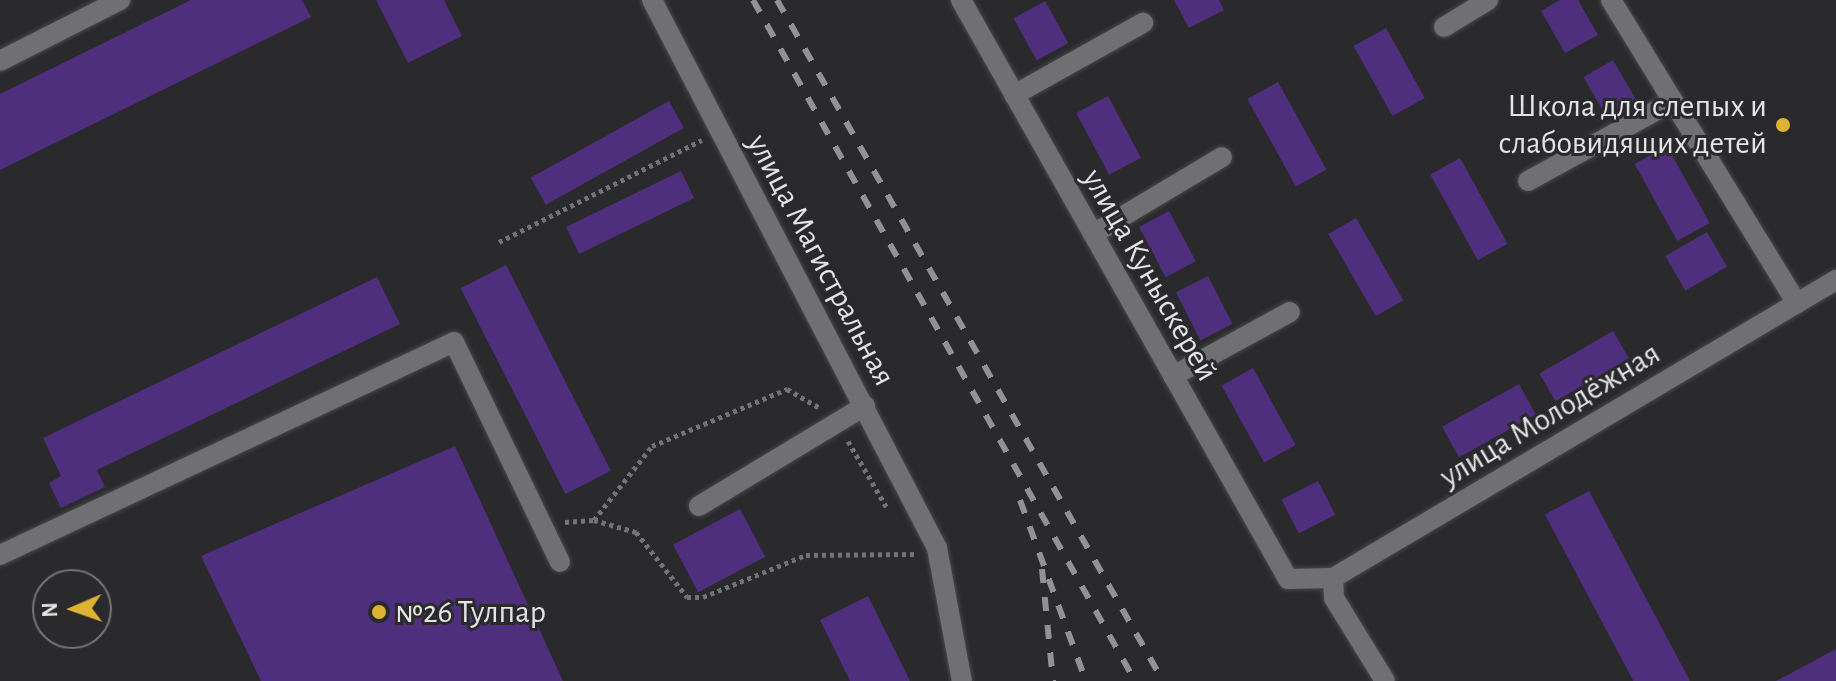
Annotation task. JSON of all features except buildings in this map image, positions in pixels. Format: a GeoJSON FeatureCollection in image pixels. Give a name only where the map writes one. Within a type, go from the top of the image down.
{"type":"FeatureCollection","features":[{"type":"Feature","properties":{"kind":"street"},"geometry":{"type":"LineString","coordinates":[[0,61],[120,0]]}},
{"type":"Feature","properties":{"kind":"street","name":"улица Магистральная"},"geometry":{"type":"LineString","coordinates":[[652,0],[937,548],[962,681]]}},
{"type":"Feature","properties":{"kind":"street","name":"улица Куныскерей"},"geometry":{"type":"LineString","coordinates":[[961,0],[1288,579]]}},
{"type":"Feature","properties":{"kind":"street"},"geometry":{"type":"LineString","coordinates":[[1444,27],[1488,0]]}},
{"type":"Feature","properties":{"kind":"street"},"geometry":{"type":"LineString","coordinates":[[1611,0],[1670,103],[1797,304]]}},
{"type":"Feature","properties":{"kind":"street"},"geometry":{"type":"LineString","coordinates":[[1014,95],[1143,23]]}},
{"type":"Feature","properties":{"kind":"street"},"geometry":{"type":"LineString","coordinates":[[1528,181],[1670,103]]}},
{"type":"Feature","properties":{"kind":"street"},"geometry":{"type":"LineString","coordinates":[[1093,234],[1222,157]]}},
{"type":"Feature","properties":{"kind":"street","name":"улица Молодёжная"},"geometry":{"type":"LineString","coordinates":[[1288,579],[1333,578],[1836,280]]}},
{"type":"Feature","properties":{"kind":"street"},"geometry":{"type":"LineString","coordinates":[[1173,376],[1290,312]]}},
{"type":"Feature","properties":{"kind":"street"},"geometry":{"type":"LineString","coordinates":[[0,555],[454,342],[560,562]]}},
{"type":"Feature","properties":{"kind":"street"},"geometry":{"type":"LineString","coordinates":[[699,506],[865,406]]}},
{"type":"Feature","properties":{"kind":"street"},"geometry":{"type":"LineString","coordinates":[[1333,578],[1334,598],[1385,681]]}},
{"type":"Feature","properties":{"kind":"path"},"geometry":{"type":"LineString","coordinates":[[499,242],[720,131]]}},
{"type":"Feature","properties":{"kind":"path"},"geometry":{"type":"LineString","coordinates":[[541,523],[594,520],[636,532],[687,597],[703,597],[806,555],[914,554],[937,548]]}},
{"type":"Feature","properties":{"kind":"railway"},"geometry":{"type":"LineString","coordinates":[[753,0],[1135,681]]}},
{"type":"Feature","properties":{"kind":"railway"},"geometry":{"type":"LineString","coordinates":[[777,0],[1163,681]]}},
{"type":"Feature","properties":{"kind":"railway"},"geometry":{"type":"LineString","coordinates":[[1020,500],[1086,681]]}},
{"type":"Feature","properties":{"kind":"railway"},"geometry":{"type":"LineString","coordinates":[[1042,569],[1053,681]]}},
{"type":"Feature","properties":{"kind":"place","name":"Школа для слепых и слабовидящих детей"},"geometry":{"type":"Point","coordinates":[1783,125]}},
{"type":"Feature","properties":{"kind":"place","name":"№26 Тулпар"},"geometry":{"type":"Point","coordinates":[379,612]}}]}
